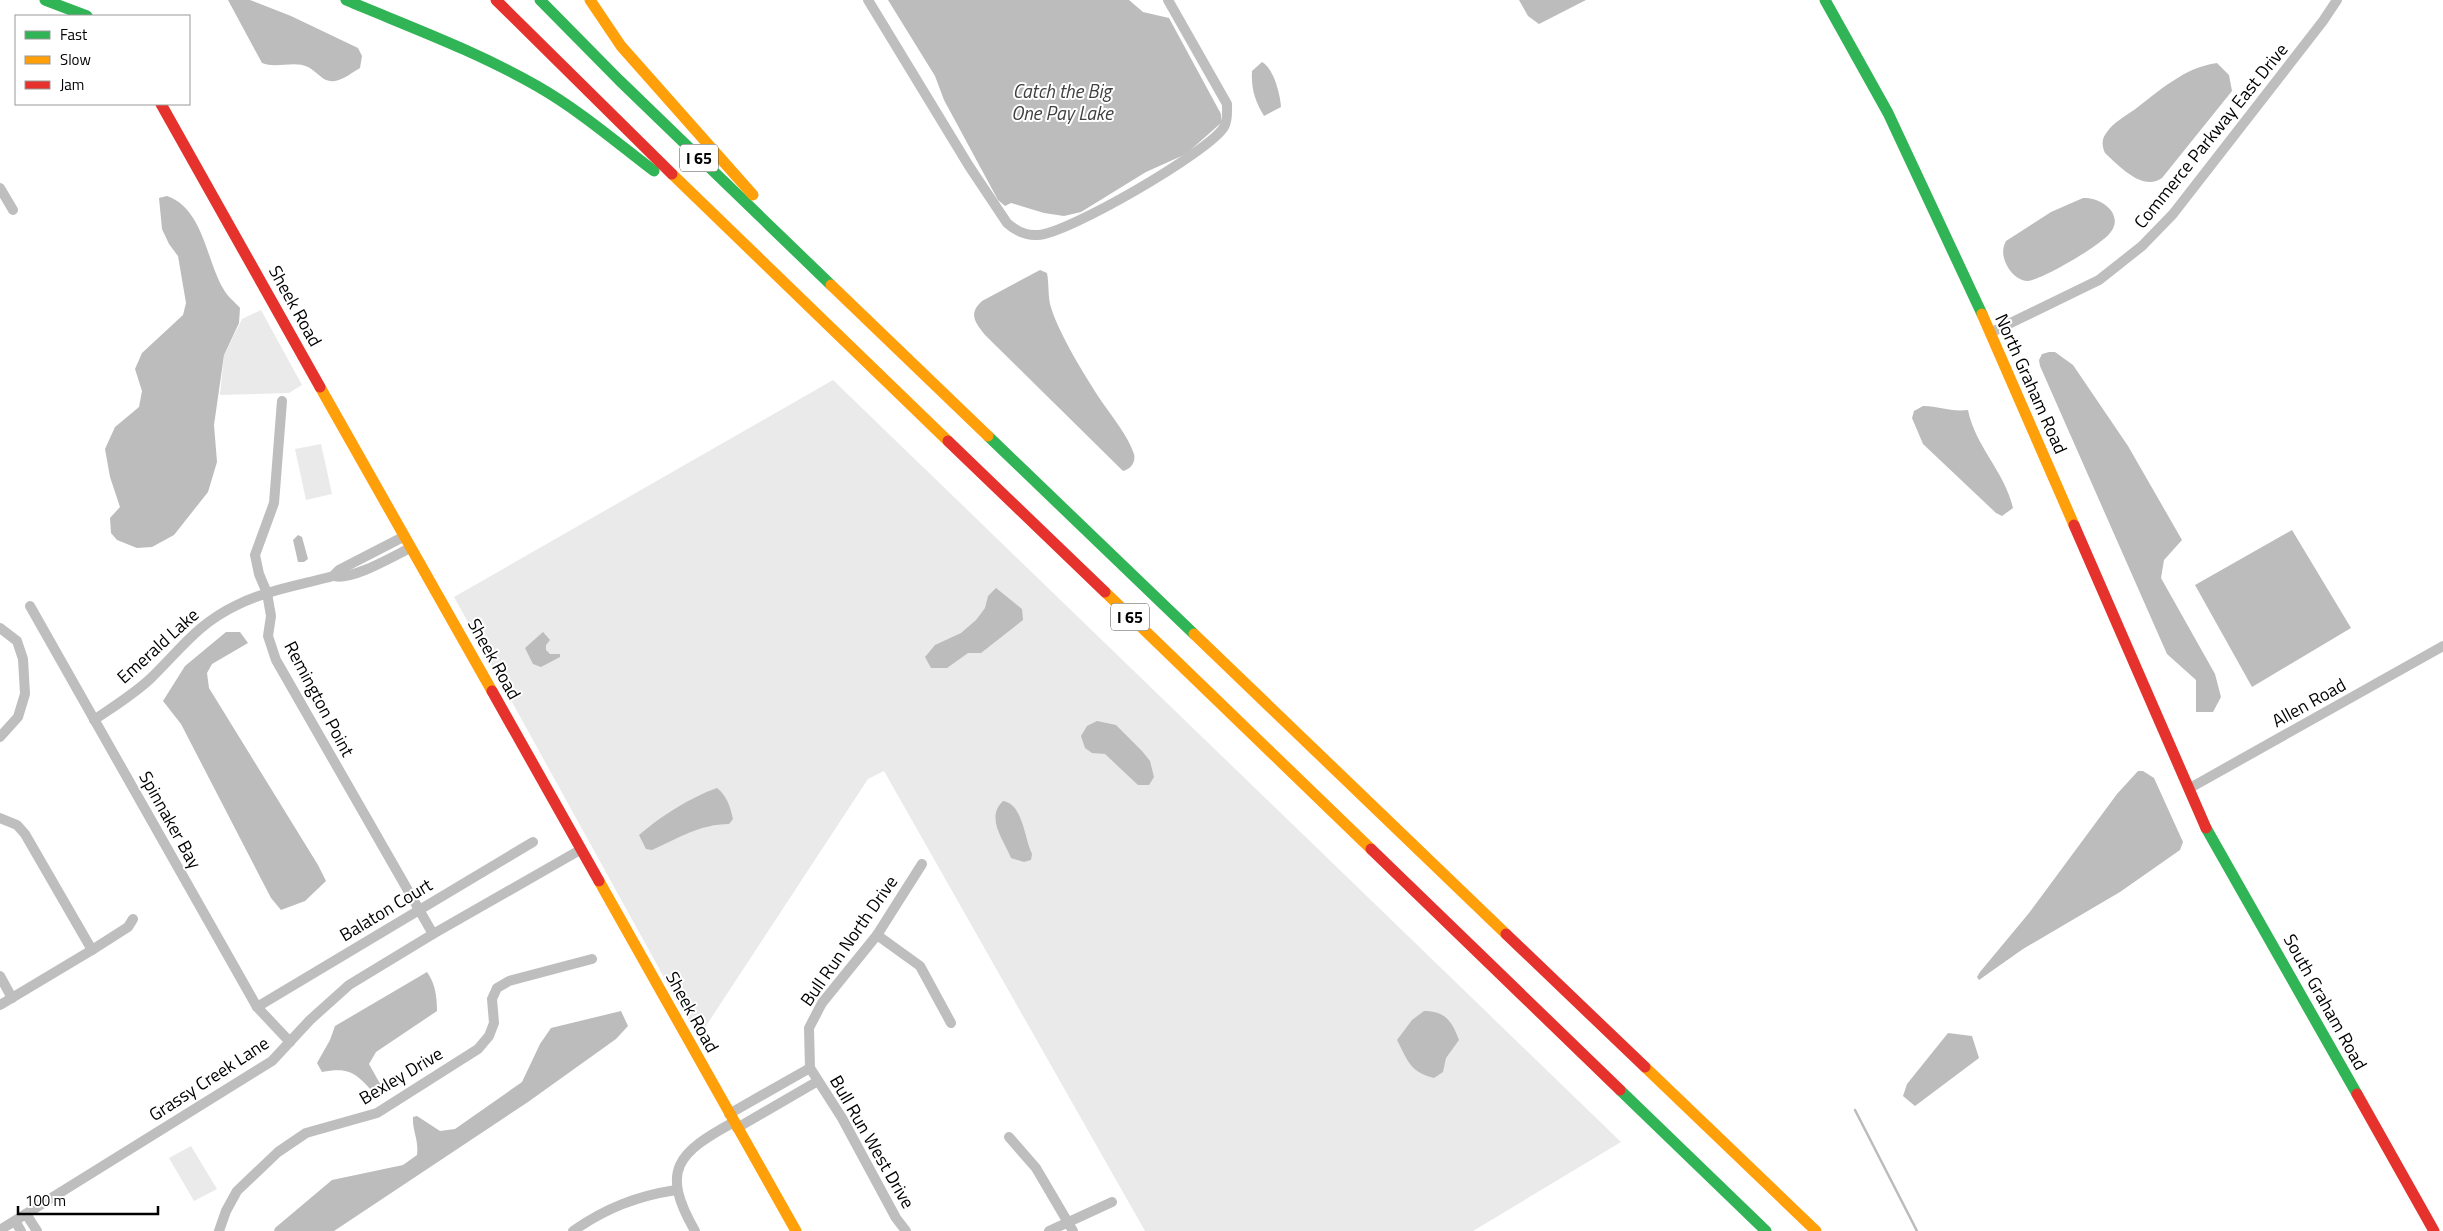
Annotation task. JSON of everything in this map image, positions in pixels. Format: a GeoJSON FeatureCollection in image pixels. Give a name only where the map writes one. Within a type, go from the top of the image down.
{"type":"FeatureCollection","features":[{"type":"Feature","properties":{"kind":"main road"},"geometry":{"type":"LineString","coordinates":[[45,0],[84,15]]}},
{"type":"Feature","properties":{"kind":"main road"},"geometry":{"type":"LineString","coordinates":[[346,0],[484,58],[537,86],[578,112],[710,212]]}},
{"type":"Feature","properties":{"kind":"main road","name":"I 65"},"geometry":{"type":"LineString","coordinates":[[496,0],[710,212],[1766,1231]]}},
{"type":"Feature","properties":{"kind":"main road","name":"I 65"},"geometry":{"type":"LineString","coordinates":[[540,0],[619,80],[861,314],[1816,1231]]}},
{"type":"Feature","properties":{"kind":"main road"},"geometry":{"type":"LineString","coordinates":[[590,0],[621,46],[656,88],[861,314]]}},
{"type":"Feature","properties":{"kind":"main road","name":"North Graham Road"},"geometry":{"type":"LineString","coordinates":[[1826,0],[1888,113],[1990,334],[2190,788]]}},
{"type":"Feature","properties":{"kind":"main road","name":"Sheek Road"},"geometry":{"type":"LineString","coordinates":[[162,105],[796,1231]]}},
{"type":"Feature","properties":{"kind":"main road","name":"South Graham Road"},"geometry":{"type":"LineString","coordinates":[[2190,788],[2204,824],[2434,1231]]}},
{"type":"Feature","properties":{"kind":"street"},"geometry":{"type":"LineString","coordinates":[[868,0],[969,166],[1007,223],[1015,230],[1026,234],[1040,235],[1064,229],[1193,156],[1224,126],[1228,115],[1227,104],[1168,0]]}},
{"type":"Feature","properties":{"kind":"street","name":"Commerce Parkway East Drive"},"geometry":{"type":"LineString","coordinates":[[1990,334],[2098,280],[2148,240],[2173,214],[2290,64],[2337,0]]}},
{"type":"Feature","properties":{"kind":"street"},"geometry":{"type":"LineString","coordinates":[[0,188],[13,210]]}},
{"type":"Feature","properties":{"kind":"street","name":"Remington Point"},"geometry":{"type":"LineString","coordinates":[[282,401],[274,504],[255,555],[272,616],[268,636],[276,660],[433,934]]}},
{"type":"Feature","properties":{"kind":"street","name":"Emerald Lake"},"geometry":{"type":"LineString","coordinates":[[333,576],[339,570],[403,536]]}},
{"type":"Feature","properties":{"kind":"street","name":"Emerald Lake"},"geometry":{"type":"LineString","coordinates":[[94,720],[150,680],[192,635],[212,619],[238,605],[267,593],[333,576],[340,578],[410,548]]}},
{"type":"Feature","properties":{"kind":"street","name":"Spinnaker Bay"},"geometry":{"type":"LineString","coordinates":[[30,606],[257,1007],[290,1042]]}},
{"type":"Feature","properties":{"kind":"street"},"geometry":{"type":"LineString","coordinates":[[0,628],[17,641],[23,659],[25,694],[18,716],[0,737]]}},
{"type":"Feature","properties":{"kind":"street","name":"Allen Road"},"geometry":{"type":"LineString","coordinates":[[2190,788],[2443,646]]}},
{"type":"Feature","properties":{"kind":"street"},"geometry":{"type":"LineString","coordinates":[[0,818],[17,824],[25,834],[92,950]]}},
{"type":"Feature","properties":{"kind":"street","name":"Balaton Court"},"geometry":{"type":"LineString","coordinates":[[257,1007],[533,842]]}},
{"type":"Feature","properties":{"kind":"street","name":"Grassy Creek Lane"},"geometry":{"type":"LineString","coordinates":[[0,1230],[272,1061],[326,1004],[349,985],[433,934],[580,850]]}},
{"type":"Feature","properties":{"kind":"street","name":"Bull Run North Drive"},"geometry":{"type":"LineString","coordinates":[[810,1068],[809,1028],[814,1016],[877,935],[922,864]]}},
{"type":"Feature","properties":{"kind":"street"},"geometry":{"type":"LineString","coordinates":[[0,1005],[92,950],[128,926],[133,920]]}},
{"type":"Feature","properties":{"kind":"street"},"geometry":{"type":"LineString","coordinates":[[877,935],[920,966],[951,1023]]}},
{"type":"Feature","properties":{"kind":"street","name":"Bexley Drive"},"geometry":{"type":"LineString","coordinates":[[219,1231],[226,1211],[237,1190],[278,1152],[306,1133],[376,1112],[478,1049],[489,1036],[494,1023],[492,999],[497,988],[509,981],[592,959]]}},
{"type":"Feature","properties":{"kind":"street"},"geometry":{"type":"LineString","coordinates":[[0,976],[12,998]]}},
{"type":"Feature","properties":{"kind":"street"},"geometry":{"type":"LineString","coordinates":[[695,1231],[676,1190],[678,1172],[690,1150],[700,1140],[733,1121],[810,1068]]}},
{"type":"Feature","properties":{"kind":"street","name":"Bull Run West Drive"},"geometry":{"type":"LineString","coordinates":[[810,1068],[842,1118],[896,1218],[906,1231]]}},
{"type":"Feature","properties":{"kind":"street"},"geometry":{"type":"LineString","coordinates":[[733,1121],[818,1082]]}},
{"type":"Feature","properties":{"kind":"street"},"geometry":{"type":"LineString","coordinates":[[1009,1136],[1036,1168],[1073,1231]]}},
{"type":"Feature","properties":{"kind":"street"},"geometry":{"type":"LineString","coordinates":[[573,1231],[608,1209],[625,1202],[647,1195],[676,1190]]}},
{"type":"Feature","properties":{"kind":"street"},"geometry":{"type":"LineString","coordinates":[[1049,1231],[1112,1202]]}},
{"type":"Feature","properties":{"kind":"street"},"geometry":{"type":"LineString","coordinates":[[26,1214],[37,1231]]}},
{"type":"Feature","properties":{"kind":"street"},"geometry":{"type":"LineString","coordinates":[[15,1221],[21,1231]]}},
{"type":"Feature","properties":{"kind":"shaded area"},"geometry":{"type":"Polygon","coordinates":[[[261,310],[302,385],[289,393],[220,395],[224,355],[242,319],[261,310]]]}},
{"type":"Feature","properties":{"kind":"shaded area"},"geometry":{"type":"Polygon","coordinates":[[[833,380],[1621,1142],[1473,1231],[1145,1231],[884,771],[868,779],[700,1035],[682,1010],[454,597],[833,380]]]}},
{"type":"Feature","properties":{"kind":"shaded area"},"geometry":{"type":"Polygon","coordinates":[[[321,444],[332,494],[306,500],[295,449],[321,444]]]}},
{"type":"Feature","properties":{"kind":"shaded area"},"geometry":{"type":"Polygon","coordinates":[[[191,1146],[217,1189],[194,1201],[169,1158],[191,1146]]]}},
{"type":"Feature","properties":{"kind":"water"},"geometry":{"type":"Polygon","coordinates":[[[228,0],[250,0],[291,16],[358,48],[362,56],[360,68],[341,79],[331,81],[324,79],[312,69],[303,65],[267,65],[262,63],[228,0]]]}},
{"type":"Feature","properties":{"kind":"water","name":"Catch the Big One Pay Lake"},"geometry":{"type":"Polygon","coordinates":[[[888,0],[1129,0],[1143,12],[1169,18],[1221,114],[1221,123],[1186,154],[1146,172],[1081,212],[1064,216],[1044,213],[1011,203],[1005,206],[998,200],[944,100],[935,76],[888,0]]]}},
{"type":"Feature","properties":{"kind":"water"},"geometry":{"type":"Polygon","coordinates":[[[1519,0],[1586,0],[1539,24],[1528,16],[1519,0]]]}},
{"type":"Feature","properties":{"kind":"water"},"geometry":{"type":"Polygon","coordinates":[[[1262,62],[1273,76],[1278,89],[1281,107],[1264,116],[1254,95],[1252,84],[1252,71],[1262,62]]]}},
{"type":"Feature","properties":{"kind":"water"},"geometry":{"type":"Polygon","coordinates":[[[2217,63],[2229,75],[2232,91],[2162,178],[2147,182],[2139,180],[2105,153],[2104,137],[2116,123],[2183,75],[2205,65],[2217,63]]]}},
{"type":"Feature","properties":{"kind":"water"},"geometry":{"type":"Polygon","coordinates":[[[167,196],[189,212],[197,224],[224,290],[240,308],[239,323],[224,355],[214,425],[217,462],[208,492],[174,535],[152,547],[137,548],[117,540],[111,533],[110,518],[120,507],[110,477],[105,449],[115,427],[139,407],[142,391],[135,369],[142,353],[183,315],[186,303],[178,256],[169,244],[162,229],[159,198],[167,196]]]}},
{"type":"Feature","properties":{"kind":"water"},"geometry":{"type":"Polygon","coordinates":[[[2083,198],[2090,198],[2109,208],[2115,220],[2110,233],[2084,253],[2035,279],[2022,280],[2015,275],[2009,269],[2004,259],[2003,251],[2006,241],[2051,212],[2083,198]]]}},
{"type":"Feature","properties":{"kind":"water"},"geometry":{"type":"Polygon","coordinates":[[[1040,270],[1047,273],[1050,304],[1065,341],[1131,447],[1134,460],[1132,465],[1126,470],[1123,471],[985,335],[974,318],[975,310],[982,301],[1040,270]]]}},
{"type":"Feature","properties":{"kind":"water"},"geometry":{"type":"Polygon","coordinates":[[[2055,352],[2073,365],[2128,446],[2182,540],[2164,560],[2161,578],[2215,674],[2221,697],[2213,712],[2196,712],[2196,680],[2167,654],[2040,366],[2039,360],[2042,354],[2055,352]]]}},
{"type":"Feature","properties":{"kind":"water"},"geometry":{"type":"Polygon","coordinates":[[[1923,406],[1968,410],[1977,435],[2004,483],[2013,508],[2002,516],[1996,513],[1923,444],[1912,418],[1914,411],[1923,406]]]}},
{"type":"Feature","properties":{"kind":"water"},"geometry":{"type":"Polygon","coordinates":[[[2292,530],[2351,628],[2252,687],[2195,585],[2292,530]]]}},
{"type":"Feature","properties":{"kind":"water"},"geometry":{"type":"Polygon","coordinates":[[[298,535],[302,537],[308,559],[304,562],[298,562],[293,540],[298,535]]]}},
{"type":"Feature","properties":{"kind":"water"},"geometry":{"type":"Polygon","coordinates":[[[996,588],[1022,609],[1023,620],[981,653],[968,653],[947,668],[931,668],[925,657],[935,645],[961,633],[976,620],[985,608],[988,596],[996,588]]]}},
{"type":"Feature","properties":{"kind":"water"},"geometry":{"type":"Polygon","coordinates":[[[226,632],[240,632],[248,643],[212,664],[207,673],[209,688],[326,881],[305,901],[281,910],[271,898],[181,724],[163,701],[185,666],[226,632]]]}},
{"type":"Feature","properties":{"kind":"water"},"geometry":{"type":"Polygon","coordinates":[[[543,632],[550,640],[546,645],[546,650],[550,654],[560,654],[560,657],[541,667],[533,664],[525,648],[543,632]]]}},
{"type":"Feature","properties":{"kind":"water"},"geometry":{"type":"Polygon","coordinates":[[[1097,721],[1116,725],[1142,751],[1150,761],[1154,777],[1149,785],[1138,785],[1105,754],[1092,753],[1085,748],[1081,736],[1087,726],[1097,721]]]}},
{"type":"Feature","properties":{"kind":"water"},"geometry":{"type":"Polygon","coordinates":[[[2138,771],[2143,771],[2154,778],[2183,842],[2180,850],[2120,892],[2023,949],[1979,980],[1977,977],[1980,972],[2029,913],[2117,794],[2138,771]]]}},
{"type":"Feature","properties":{"kind":"water"},"geometry":{"type":"Polygon","coordinates":[[[717,788],[726,798],[729,806],[733,819],[729,824],[699,829],[652,850],[646,849],[639,835],[676,808],[717,788]]]}},
{"type":"Feature","properties":{"kind":"water"},"geometry":{"type":"Polygon","coordinates":[[[1003,801],[1010,803],[1019,815],[1032,854],[1031,860],[1024,862],[1011,858],[1001,837],[996,822],[996,815],[1003,801]]]}},
{"type":"Feature","properties":{"kind":"water"},"geometry":{"type":"Polygon","coordinates":[[[427,972],[435,990],[437,1011],[376,1052],[369,1064],[383,1089],[376,1095],[358,1077],[347,1071],[332,1070],[322,1072],[317,1063],[330,1040],[335,1026],[427,972]]]}},
{"type":"Feature","properties":{"kind":"water"},"geometry":{"type":"Polygon","coordinates":[[[621,1011],[628,1026],[616,1039],[528,1102],[334,1231],[274,1231],[275,1228],[332,1180],[403,1165],[417,1155],[413,1117],[417,1116],[440,1131],[455,1129],[522,1082],[540,1044],[551,1028],[621,1011]]]}},
{"type":"Feature","properties":{"kind":"water"},"geometry":{"type":"Polygon","coordinates":[[[1424,1011],[1431,1011],[1447,1018],[1454,1027],[1459,1040],[1446,1058],[1443,1072],[1434,1078],[1426,1076],[1411,1065],[1397,1040],[1412,1020],[1424,1011]]]}},
{"type":"Feature","properties":{"kind":"water"},"geometry":{"type":"Polygon","coordinates":[[[1948,1033],[1972,1036],[1979,1058],[1915,1106],[1903,1096],[1907,1084],[1948,1033]]]}},
{"type":"Feature","properties":{"kind":"waterway"},"geometry":{"type":"LineString","coordinates":[[1855,1110],[1917,1231]]}},
{"type":"Feature","properties":{"kind":"traffic: fast"},"geometry":{"type":"LineString","coordinates":[[45,0],[84,15]]}},
{"type":"Feature","properties":{"kind":"traffic: fast"},"geometry":{"type":"LineString","coordinates":[[346,0],[514,73],[553,95],[654,171]]}},
{"type":"Feature","properties":{"kind":"traffic: fast"},"geometry":{"type":"LineString","coordinates":[[540,0],[619,80],[831,285]]}},
{"type":"Feature","properties":{"kind":"traffic: fast"},"geometry":{"type":"LineString","coordinates":[[1825,0],[1888,113],[1982,314]]}},
{"type":"Feature","properties":{"kind":"traffic: fast"},"geometry":{"type":"LineString","coordinates":[[988,436],[1194,634]]}},
{"type":"Feature","properties":{"kind":"traffic: fast"},"geometry":{"type":"LineString","coordinates":[[2206,828],[2357,1094]]}},
{"type":"Feature","properties":{"kind":"traffic: fast"},"geometry":{"type":"LineString","coordinates":[[1620,1090],[1766,1231]]}},
{"type":"Feature","properties":{"kind":"traffic: slow"},"geometry":{"type":"LineString","coordinates":[[590,0],[621,46],[753,195]]}},
{"type":"Feature","properties":{"kind":"traffic: slow"},"geometry":{"type":"LineString","coordinates":[[672,174],[948,441]]}},
{"type":"Feature","properties":{"kind":"traffic: slow"},"geometry":{"type":"LineString","coordinates":[[831,285],[988,436]]}},
{"type":"Feature","properties":{"kind":"traffic: slow"},"geometry":{"type":"LineString","coordinates":[[1982,314],[2074,525]]}},
{"type":"Feature","properties":{"kind":"traffic: slow"},"geometry":{"type":"LineString","coordinates":[[320,387],[492,691]]}},
{"type":"Feature","properties":{"kind":"traffic: slow"},"geometry":{"type":"LineString","coordinates":[[1105,592],[1371,849]]}},
{"type":"Feature","properties":{"kind":"traffic: slow"},"geometry":{"type":"LineString","coordinates":[[1194,634],[1506,934]]}},
{"type":"Feature","properties":{"kind":"traffic: slow"},"geometry":{"type":"LineString","coordinates":[[599,881],[796,1231]]}},
{"type":"Feature","properties":{"kind":"traffic: slow"},"geometry":{"type":"LineString","coordinates":[[1645,1067],[1816,1231]]}},
{"type":"Feature","properties":{"kind":"traffic: jam"},"geometry":{"type":"LineString","coordinates":[[496,0],[672,174]]}},
{"type":"Feature","properties":{"kind":"traffic: jam"},"geometry":{"type":"LineString","coordinates":[[162,105],[320,387]]}},
{"type":"Feature","properties":{"kind":"traffic: jam"},"geometry":{"type":"LineString","coordinates":[[948,441],[1105,592]]}},
{"type":"Feature","properties":{"kind":"traffic: jam"},"geometry":{"type":"LineString","coordinates":[[2074,525],[2206,828]]}},
{"type":"Feature","properties":{"kind":"traffic: jam"},"geometry":{"type":"LineString","coordinates":[[492,691],[599,881]]}},
{"type":"Feature","properties":{"kind":"traffic: jam"},"geometry":{"type":"LineString","coordinates":[[1371,849],[1620,1090]]}},
{"type":"Feature","properties":{"kind":"traffic: jam"},"geometry":{"type":"LineString","coordinates":[[1506,934],[1645,1067]]}},
{"type":"Feature","properties":{"kind":"traffic: jam"},"geometry":{"type":"LineString","coordinates":[[2357,1094],[2434,1231]]}}]}
